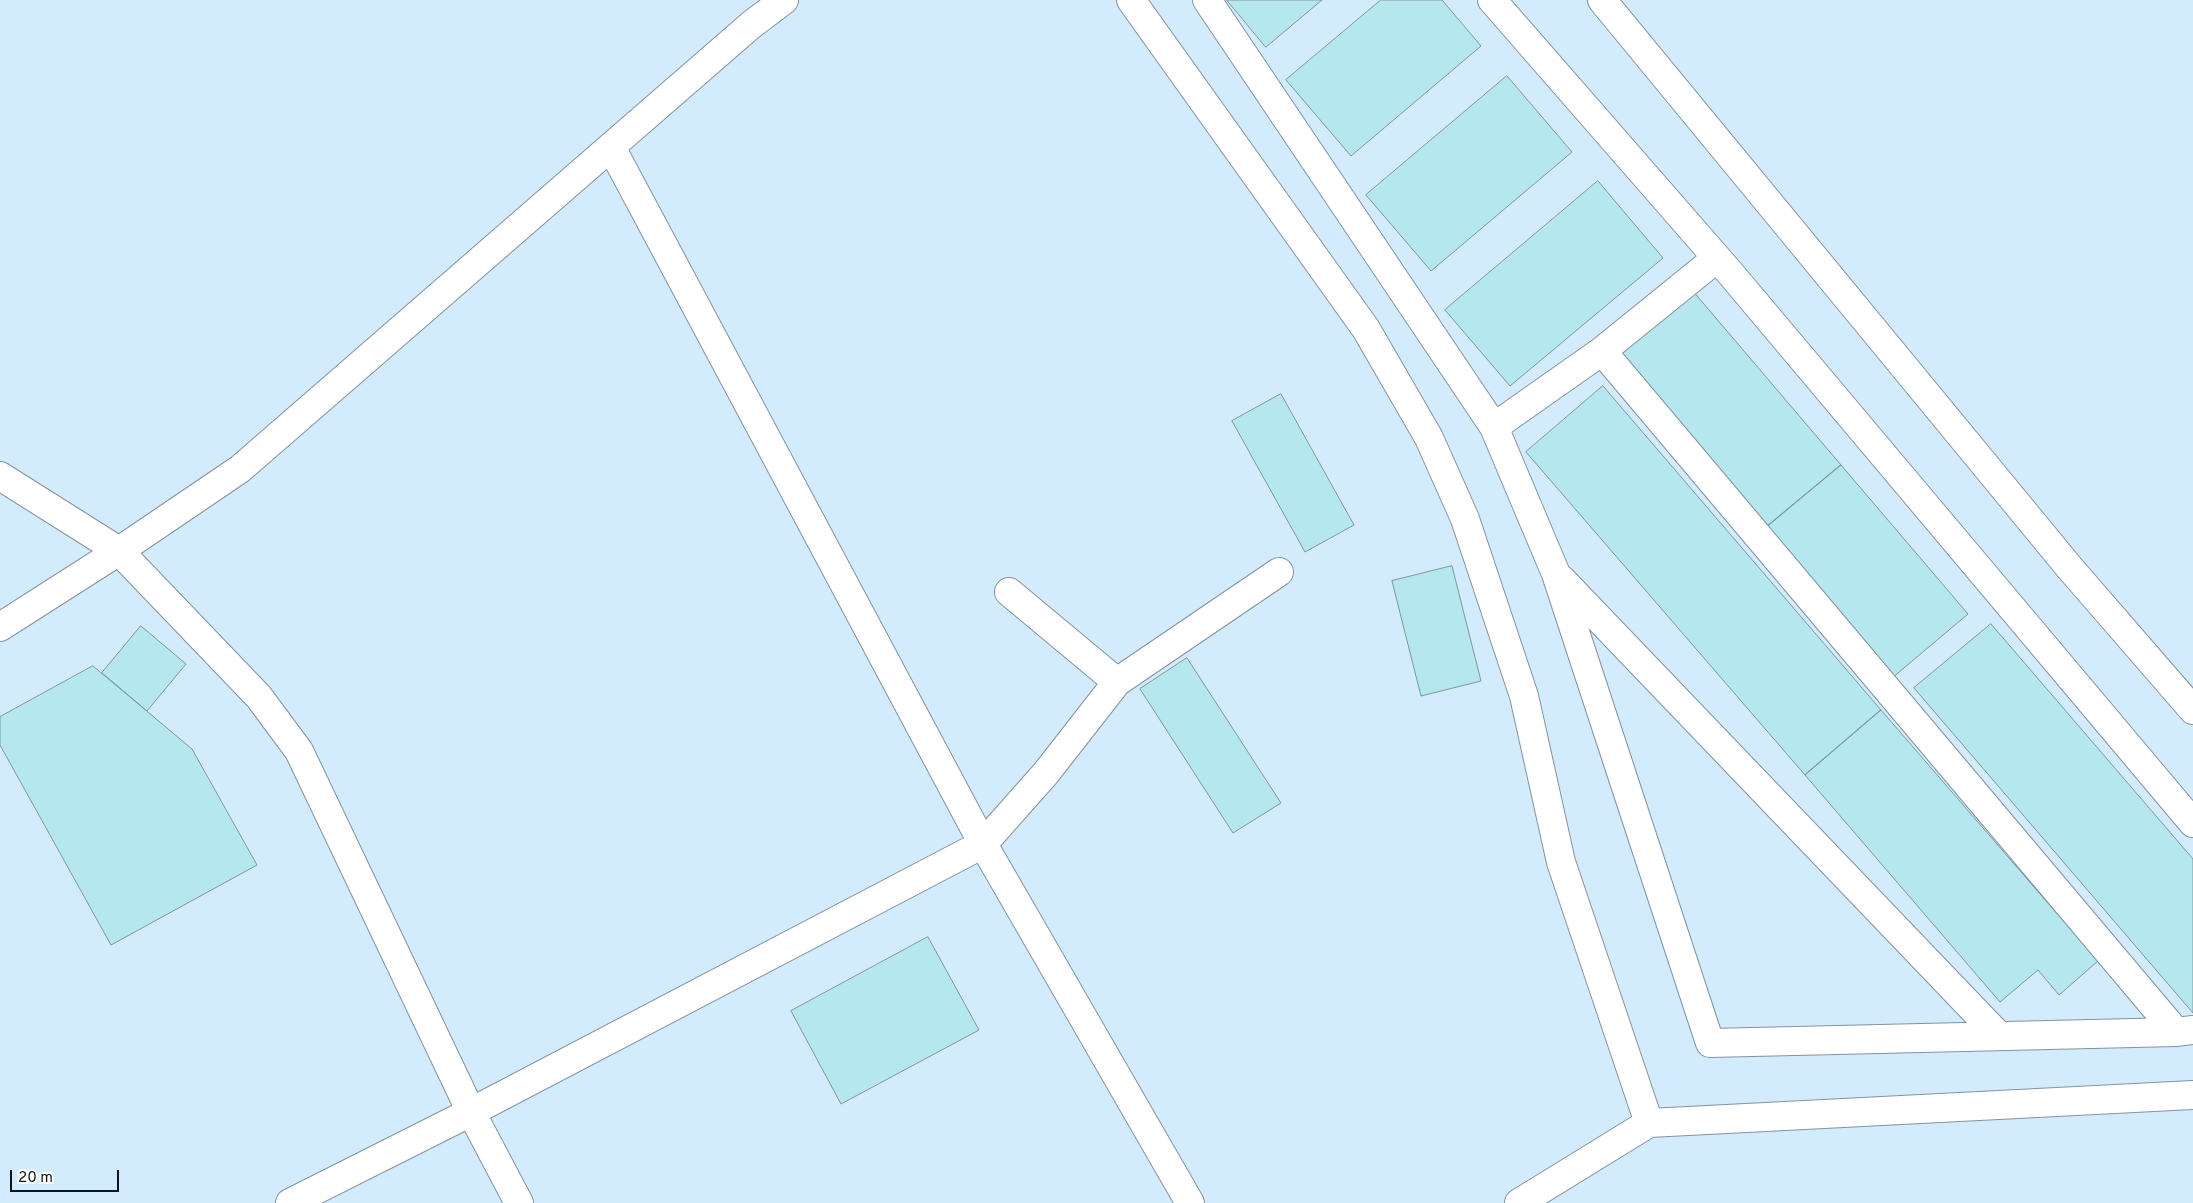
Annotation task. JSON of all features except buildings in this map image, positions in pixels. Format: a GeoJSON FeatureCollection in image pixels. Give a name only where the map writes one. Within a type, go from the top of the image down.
{"type":"FeatureCollection","features":[{"type":"Feature","properties":{"kind":"street"},"geometry":{"type":"LineString","coordinates":[[0,627],[119,551],[240,469],[751,25],[784,0]]}},
{"type":"Feature","properties":{"kind":"street"},"geometry":{"type":"LineString","coordinates":[[1131,0],[1366,329],[1429,438],[1465,519],[1524,696],[1560,862],[1649,1123]]}},
{"type":"Feature","properties":{"kind":"street"},"geometry":{"type":"LineString","coordinates":[[1207,0],[1494,427],[1556,574],[1710,1043],[2185,1031]]}},
{"type":"Feature","properties":{"kind":"street"},"geometry":{"type":"LineString","coordinates":[[1492,0],[1717,258],[2193,823]]}},
{"type":"Feature","properties":{"kind":"street"},"geometry":{"type":"LineString","coordinates":[[1602,0],[2069,567],[2193,710]]}},
{"type":"Feature","properties":{"kind":"street"},"geometry":{"type":"LineString","coordinates":[[611,147],[983,844],[1190,1203]]}},
{"type":"Feature","properties":{"kind":"street"},"geometry":{"type":"LineString","coordinates":[[1494,427],[1602,351],[1717,258]]}},
{"type":"Feature","properties":{"kind":"street"},"geometry":{"type":"LineString","coordinates":[[1602,351],[2185,1031]]}},
{"type":"Feature","properties":{"kind":"street"},"geometry":{"type":"LineString","coordinates":[[0,476],[119,551],[259,697],[299,751],[471,1112],[519,1203]]}},
{"type":"Feature","properties":{"kind":"street"},"geometry":{"type":"LineString","coordinates":[[290,1203],[471,1112],[983,844],[1046,773],[1117,682],[1279,572]]}},
{"type":"Feature","properties":{"kind":"street"},"geometry":{"type":"LineString","coordinates":[[1556,574],[1999,1036]]}},
{"type":"Feature","properties":{"kind":"street"},"geometry":{"type":"LineString","coordinates":[[1009,592],[1117,682]]}},
{"type":"Feature","properties":{"kind":"street"},"geometry":{"type":"LineString","coordinates":[[1519,1203],[1649,1123],[2193,1095]]}},
{"type":"Feature","properties":{"kind":"shaded area"},"geometry":{"type":"Polygon","coordinates":[[[0,0],[2193,0],[2193,1203],[0,1203],[0,0]]]}}]}
